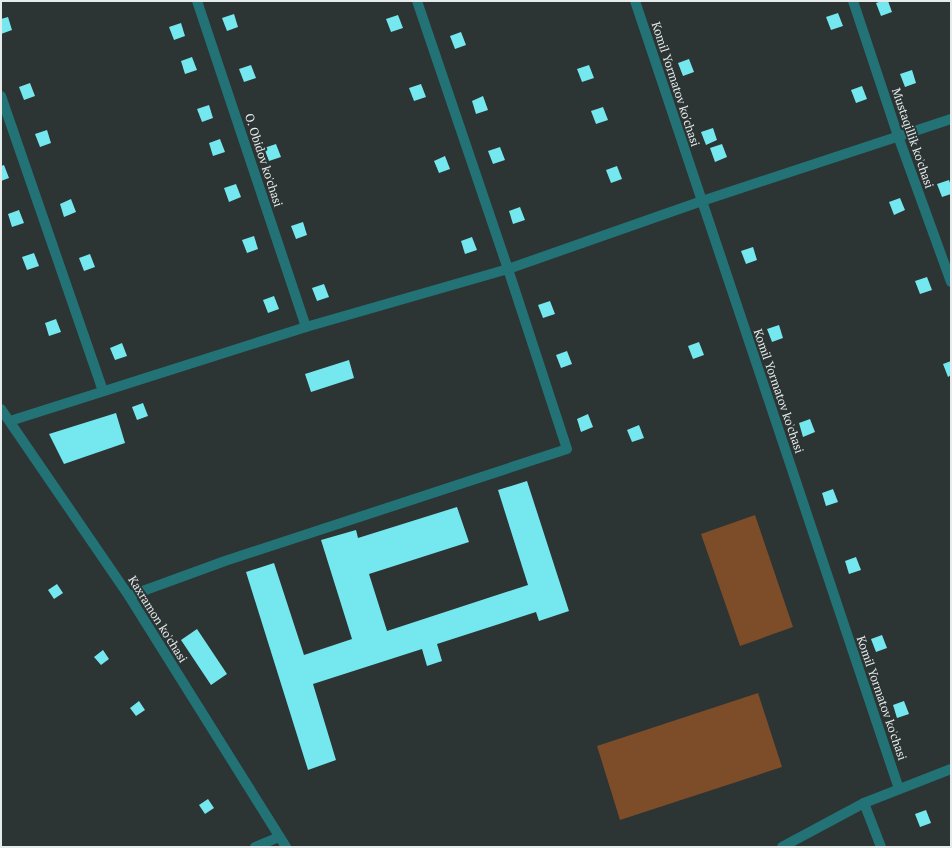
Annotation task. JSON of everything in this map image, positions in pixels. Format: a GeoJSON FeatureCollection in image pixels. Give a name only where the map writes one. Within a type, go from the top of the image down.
{"type":"FeatureCollection","features":[{"type":"Feature","properties":{"kind":"street","name":"O. Obidov ko'chasi"},"geometry":{"type":"LineString","coordinates":[[197,1],[306,327]]}},
{"type":"Feature","properties":{"kind":"street"},"geometry":{"type":"LineString","coordinates":[[129,596],[225,561],[567,449],[508,269],[417,1]]}},
{"type":"Feature","properties":{"kind":"street","name":"Komil Yormatov ko'chasi"},"geometry":{"type":"LineString","coordinates":[[635,1],[899,789]]}},
{"type":"Feature","properties":{"kind":"street","name":"Mustaqillik ko'chasi"},"geometry":{"type":"LineString","coordinates":[[853,1],[898,136],[951,282]]}},
{"type":"Feature","properties":{"kind":"street"},"geometry":{"type":"LineString","coordinates":[[1,96],[103,391]]}},
{"type":"Feature","properties":{"kind":"street"},"geometry":{"type":"LineString","coordinates":[[10,421],[306,327],[508,269],[702,201],[951,119]]}},
{"type":"Feature","properties":{"kind":"street","name":"Kaxramon ko'chasi"},"geometry":{"type":"LineString","coordinates":[[1,409],[129,596],[286,847]]}},
{"type":"Feature","properties":{"kind":"street"},"geometry":{"type":"LineString","coordinates":[[782,847],[864,803],[951,769]]}},
{"type":"Feature","properties":{"kind":"street"},"geometry":{"type":"LineString","coordinates":[[864,803],[881,847]]}},
{"type":"Feature","properties":{"kind":"street"},"geometry":{"type":"LineString","coordinates":[[255,847],[279,837]]}},
{"type":"Feature","properties":{"kind":"shaded area"},"geometry":{"type":"Polygon","coordinates":[[[755,515],[793,627],[740,646],[701,534],[755,515]]]}},
{"type":"Feature","properties":{"kind":"shaded area"},"geometry":{"type":"Polygon","coordinates":[[[758,693],[782,767],[620,820],[597,746],[758,693]]]}},
{"type":"Feature","properties":{"kind":"building"},"geometry":{"type":"Polygon","coordinates":[[[888,1],[892,12],[881,16],[876,3],[888,1]]]}},
{"type":"Feature","properties":{"kind":"building"},"geometry":{"type":"Polygon","coordinates":[[[838,13],[843,26],[831,30],[826,17],[838,13]]]}},
{"type":"Feature","properties":{"kind":"building"},"geometry":{"type":"Polygon","coordinates":[[[234,14],[238,27],[227,31],[222,18],[234,14]]]}},
{"type":"Feature","properties":{"kind":"building"},"geometry":{"type":"Polygon","coordinates":[[[398,15],[403,28],[391,32],[386,19],[398,15]]]}},
{"type":"Feature","properties":{"kind":"building"},"geometry":{"type":"Polygon","coordinates":[[[8,17],[12,30],[1,34],[1,19],[8,17]]]}},
{"type":"Feature","properties":{"kind":"building"},"geometry":{"type":"Polygon","coordinates":[[[181,23],[185,36],[174,40],[169,27],[181,23]]]}},
{"type":"Feature","properties":{"kind":"building"},"geometry":{"type":"Polygon","coordinates":[[[461,32],[466,45],[455,49],[450,36],[461,32]]]}},
{"type":"Feature","properties":{"kind":"building"},"geometry":{"type":"Polygon","coordinates":[[[192,57],[197,70],[185,74],[181,61],[192,57]]]}},
{"type":"Feature","properties":{"kind":"building"},"geometry":{"type":"Polygon","coordinates":[[[689,59],[694,72],[683,76],[678,63],[689,59]]]}},
{"type":"Feature","properties":{"kind":"building"},"geometry":{"type":"Polygon","coordinates":[[[251,65],[256,78],[244,82],[239,69],[251,65]]]}},
{"type":"Feature","properties":{"kind":"building"},"geometry":{"type":"Polygon","coordinates":[[[589,65],[594,78],[582,82],[577,69],[589,65]]]}},
{"type":"Feature","properties":{"kind":"building"},"geometry":{"type":"Polygon","coordinates":[[[912,70],[916,83],[905,87],[900,74],[912,70]]]}},
{"type":"Feature","properties":{"kind":"building"},"geometry":{"type":"Polygon","coordinates":[[[30,83],[35,96],[24,100],[19,87],[30,83]]]}},
{"type":"Feature","properties":{"kind":"building"},"geometry":{"type":"Polygon","coordinates":[[[421,84],[426,97],[414,101],[409,88],[421,84]]]}},
{"type":"Feature","properties":{"kind":"building"},"geometry":{"type":"Polygon","coordinates":[[[862,86],[867,99],[856,103],[851,90],[862,86]]]}},
{"type":"Feature","properties":{"kind":"building"},"geometry":{"type":"Polygon","coordinates":[[[483,96],[488,110],[476,114],[472,101],[483,96]]]}},
{"type":"Feature","properties":{"kind":"building"},"geometry":{"type":"Polygon","coordinates":[[[209,105],[213,118],[202,122],[197,109],[209,105]]]}},
{"type":"Feature","properties":{"kind":"building"},"geometry":{"type":"Polygon","coordinates":[[[603,107],[608,120],[596,124],[591,111],[603,107]]]}},
{"type":"Feature","properties":{"kind":"building"},"geometry":{"type":"Polygon","coordinates":[[[713,128],[717,140],[706,145],[701,132],[713,128]]]}},
{"type":"Feature","properties":{"kind":"building"},"geometry":{"type":"Polygon","coordinates":[[[47,130],[51,143],[40,147],[35,134],[47,130]]]}},
{"type":"Feature","properties":{"kind":"building"},"geometry":{"type":"Polygon","coordinates":[[[220,139],[225,152],[213,156],[209,143],[220,139]]]}},
{"type":"Feature","properties":{"kind":"building"},"geometry":{"type":"Polygon","coordinates":[[[276,144],[281,157],[269,161],[264,148],[276,144]]]}},
{"type":"Feature","properties":{"kind":"building"},"geometry":{"type":"Polygon","coordinates":[[[722,144],[727,157],[715,162],[710,148],[722,144]]]}},
{"type":"Feature","properties":{"kind":"building"},"geometry":{"type":"Polygon","coordinates":[[[500,147],[505,160],[493,164],[488,151],[500,147]]]}},
{"type":"Feature","properties":{"kind":"building"},"geometry":{"type":"Polygon","coordinates":[[[445,156],[450,169],[439,173],[434,161],[445,156]]]}},
{"type":"Feature","properties":{"kind":"building"},"geometry":{"type":"Polygon","coordinates":[[[4,165],[9,178],[1,181],[1,166],[4,165]]]}},
{"type":"Feature","properties":{"kind":"building"},"geometry":{"type":"Polygon","coordinates":[[[617,166],[622,179],[611,183],[606,170],[617,166]]]}},
{"type":"Feature","properties":{"kind":"building"},"geometry":{"type":"Polygon","coordinates":[[[949,180],[951,194],[942,197],[937,184],[949,180]]]}},
{"type":"Feature","properties":{"kind":"building"},"geometry":{"type":"Polygon","coordinates":[[[236,184],[241,197],[229,202],[224,188],[236,184]]]}},
{"type":"Feature","properties":{"kind":"building"},"geometry":{"type":"Polygon","coordinates":[[[900,198],[905,210],[894,215],[889,202],[900,198]]]}},
{"type":"Feature","properties":{"kind":"building"},"geometry":{"type":"Polygon","coordinates":[[[71,199],[76,212],[64,217],[60,204],[71,199]]]}},
{"type":"Feature","properties":{"kind":"building"},"geometry":{"type":"Polygon","coordinates":[[[520,207],[525,220],[513,224],[509,211],[520,207]]]}},
{"type":"Feature","properties":{"kind":"building"},"geometry":{"type":"Polygon","coordinates":[[[19,210],[24,223],[12,227],[8,214],[19,210]]]}},
{"type":"Feature","properties":{"kind":"building"},"geometry":{"type":"Polygon","coordinates":[[[303,222],[307,235],[296,239],[291,226],[303,222]]]}},
{"type":"Feature","properties":{"kind":"building"},"geometry":{"type":"Polygon","coordinates":[[[254,236],[258,249],[247,253],[242,240],[254,236]]]}},
{"type":"Feature","properties":{"kind":"building"},"geometry":{"type":"Polygon","coordinates":[[[472,237],[477,250],[465,254],[461,241],[472,237]]]}},
{"type":"Feature","properties":{"kind":"building"},"geometry":{"type":"Polygon","coordinates":[[[753,247],[757,260],[746,264],[741,251],[753,247]]]}},
{"type":"Feature","properties":{"kind":"building"},"geometry":{"type":"Polygon","coordinates":[[[34,253],[39,266],[27,270],[22,257],[34,253]]]}},
{"type":"Feature","properties":{"kind":"building"},"geometry":{"type":"Polygon","coordinates":[[[90,254],[95,267],[84,271],[79,258],[90,254]]]}},
{"type":"Feature","properties":{"kind":"building"},"geometry":{"type":"Polygon","coordinates":[[[927,277],[932,290],[920,294],[915,281],[927,277]]]}},
{"type":"Feature","properties":{"kind":"building"},"geometry":{"type":"Polygon","coordinates":[[[324,284],[329,297],[317,301],[312,288],[324,284]]]}},
{"type":"Feature","properties":{"kind":"building"},"geometry":{"type":"Polygon","coordinates":[[[274,296],[279,309],[268,313],[263,300],[274,296]]]}},
{"type":"Feature","properties":{"kind":"building"},"geometry":{"type":"Polygon","coordinates":[[[550,301],[555,314],[543,318],[538,305],[550,301]]]}},
{"type":"Feature","properties":{"kind":"building"},"geometry":{"type":"Polygon","coordinates":[[[56,319],[61,332],[49,336],[45,323],[56,319]]]}},
{"type":"Feature","properties":{"kind":"building"},"geometry":{"type":"Polygon","coordinates":[[[779,325],[783,338],[772,342],[767,329],[779,325]]]}},
{"type":"Feature","properties":{"kind":"building"},"geometry":{"type":"Polygon","coordinates":[[[699,342],[704,355],[693,359],[688,346],[699,342]]]}},
{"type":"Feature","properties":{"kind":"building"},"geometry":{"type":"Polygon","coordinates":[[[122,343],[127,356],[115,360],[110,348],[122,343]]]}},
{"type":"Feature","properties":{"kind":"building"},"geometry":{"type":"Polygon","coordinates":[[[567,351],[572,364],[561,368],[556,355],[567,351]]]}},
{"type":"Feature","properties":{"kind":"building"},"geometry":{"type":"Polygon","coordinates":[[[349,360],[354,378],[311,392],[305,374],[349,360]]]}},
{"type":"Feature","properties":{"kind":"building"},"geometry":{"type":"Polygon","coordinates":[[[951,361],[951,375],[948,377],[943,364],[951,361]]]}},
{"type":"Feature","properties":{"kind":"building"},"geometry":{"type":"Polygon","coordinates":[[[143,403],[148,416],[137,420],[132,407],[143,403]]]}},
{"type":"Feature","properties":{"kind":"building"},"geometry":{"type":"Polygon","coordinates":[[[116,413],[125,443],[64,464],[49,434],[116,413]]]}},
{"type":"Feature","properties":{"kind":"building"},"geometry":{"type":"Polygon","coordinates":[[[588,414],[593,427],[581,432],[577,419],[588,414]]]}},
{"type":"Feature","properties":{"kind":"building"},"geometry":{"type":"Polygon","coordinates":[[[810,419],[815,432],[803,437],[799,423],[810,419]]]}},
{"type":"Feature","properties":{"kind":"building"},"geometry":{"type":"Polygon","coordinates":[[[639,425],[644,438],[632,442],[627,430],[639,425]]]}},
{"type":"Feature","properties":{"kind":"building"},"geometry":{"type":"Polygon","coordinates":[[[527,481],[569,611],[539,621],[536,612],[437,644],[442,661],[427,666],[422,649],[313,684],[336,760],[308,770],[246,572],[274,563],[304,655],[352,639],[321,540],[356,530],[358,538],[457,507],[469,542],[369,574],[387,631],[528,585],[498,490],[527,481]]]}},
{"type":"Feature","properties":{"kind":"building"},"geometry":{"type":"Polygon","coordinates":[[[833,489],[838,502],[826,506],[822,493],[833,489]]]}},
{"type":"Feature","properties":{"kind":"building"},"geometry":{"type":"Polygon","coordinates":[[[856,557],[861,570],[849,574],[845,561],[856,557]]]}},
{"type":"Feature","properties":{"kind":"building"},"geometry":{"type":"Polygon","coordinates":[[[57,584],[63,593],[54,599],[48,590],[57,584]]]}},
{"type":"Feature","properties":{"kind":"building"},"geometry":{"type":"Polygon","coordinates":[[[197,629],[227,674],[211,685],[181,640],[197,629]]]}},
{"type":"Feature","properties":{"kind":"building"},"geometry":{"type":"Polygon","coordinates":[[[882,635],[887,648],[876,652],[871,639],[882,635]]]}},
{"type":"Feature","properties":{"kind":"building"},"geometry":{"type":"Polygon","coordinates":[[[103,650],[109,659],[101,665],[94,657],[103,650]]]}},
{"type":"Feature","properties":{"kind":"building"},"geometry":{"type":"Polygon","coordinates":[[[139,701],[145,710],[136,716],[130,708],[139,701]]]}},
{"type":"Feature","properties":{"kind":"building"},"geometry":{"type":"Polygon","coordinates":[[[904,701],[909,714],[897,718],[893,705],[904,701]]]}},
{"type":"Feature","properties":{"kind":"building"},"geometry":{"type":"Polygon","coordinates":[[[208,799],[214,808],[205,814],[199,805],[208,799]]]}},
{"type":"Feature","properties":{"kind":"building"},"geometry":{"type":"Polygon","coordinates":[[[926,810],[931,823],[920,827],[915,814],[926,810]]]}}]}
